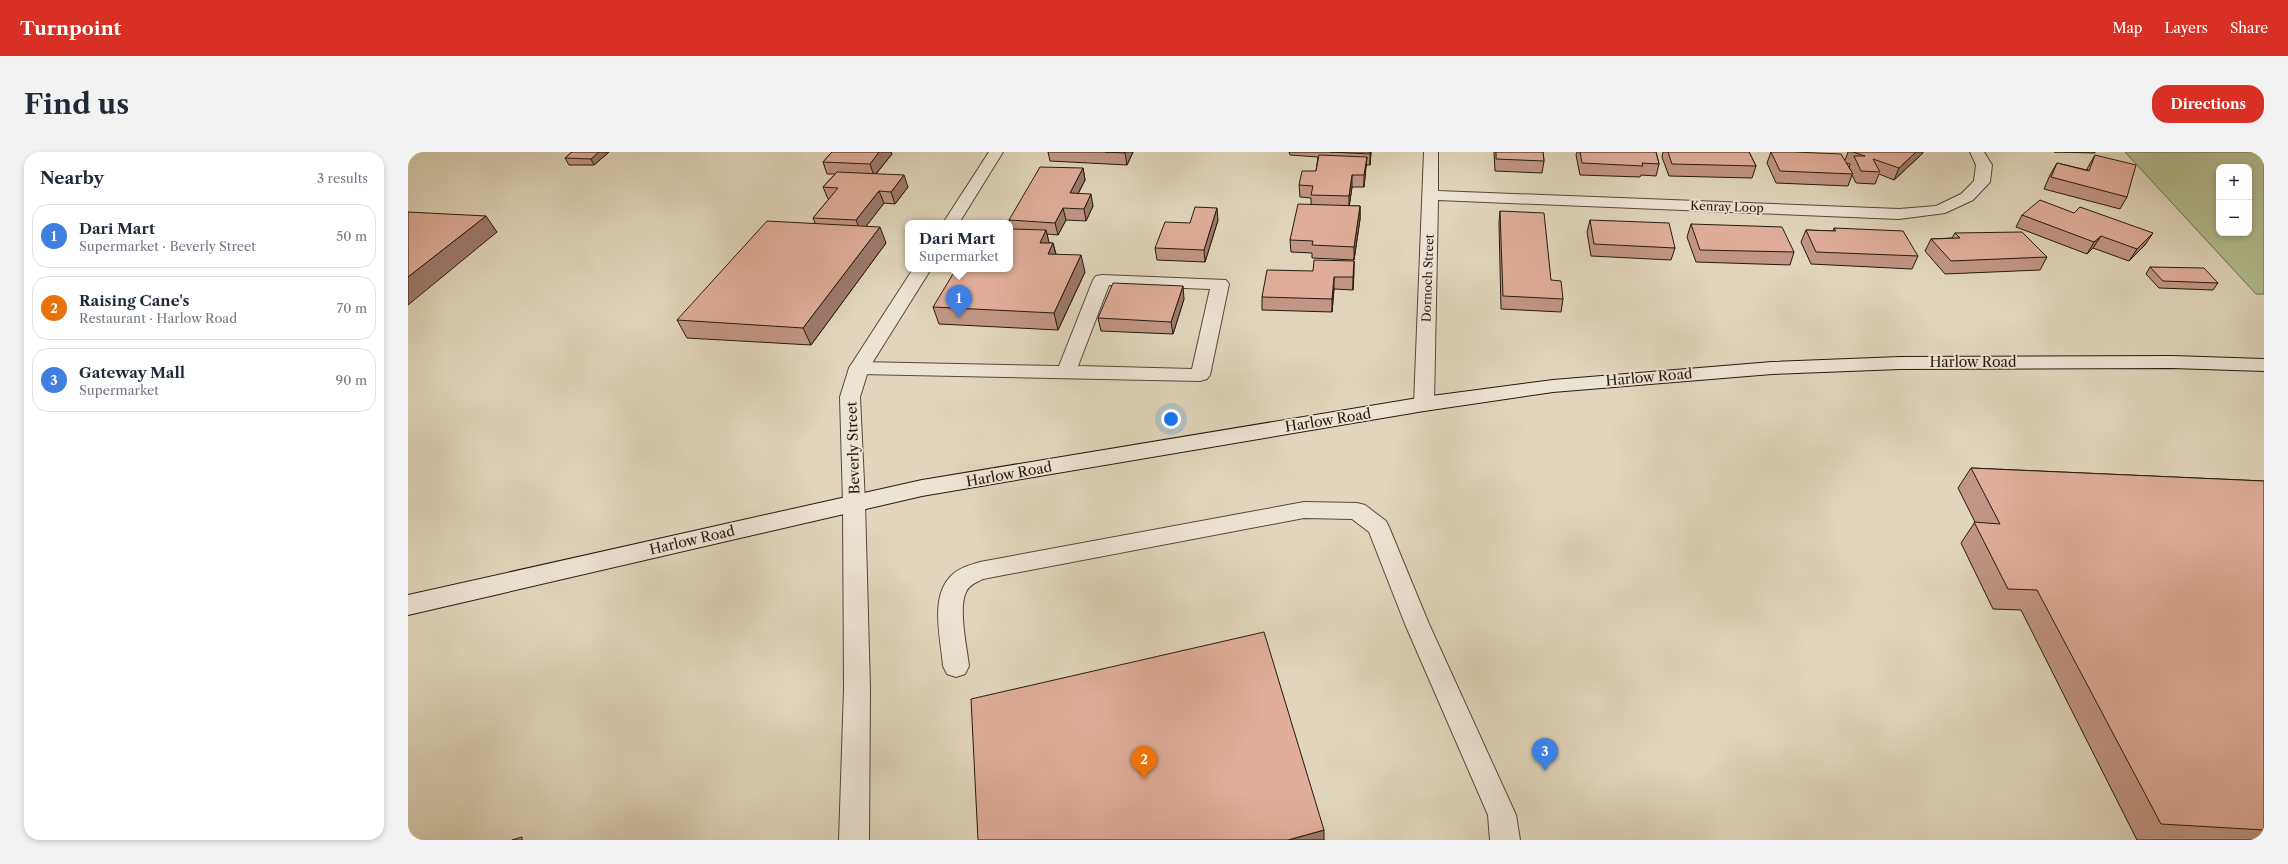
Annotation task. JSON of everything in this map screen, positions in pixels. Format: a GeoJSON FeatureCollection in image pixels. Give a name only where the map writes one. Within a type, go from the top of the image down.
{"type":"FeatureCollection","features":[{"type":"Feature","properties":{"kind":"street"},"geometry":{"type":"LineString","coordinates":[[953,220],[996,152]]}},
{"type":"Feature","properties":{"kind":"street","name":"Dornoch Street"},"geometry":{"type":"LineString","coordinates":[[1424,404],[1431,152]]}},
{"type":"Feature","properties":{"kind":"street","name":"Kenray Loop"},"geometry":{"type":"LineString","coordinates":[[1430,195],[1898,214],[1939,210],[1967,197],[1982,182],[1984,165],[1977,152]]}},
{"type":"Feature","properties":{"kind":"street","name":"Beverly Street"},"geometry":{"type":"LineString","coordinates":[[854,840],[857,697],[854,504],[850,396],[859,368],[920,272]]}},
{"type":"Feature","properties":{"kind":"street"},"geometry":{"type":"LineString","coordinates":[[859,368],[1200,375],[1220,284],[1102,280],[1066,372]]}},
{"type":"Feature","properties":{"kind":"street","name":"Harlow Road"},"geometry":{"type":"LineString","coordinates":[[408,605],[922,488],[1424,404],[1553,386],[1772,368],[1900,363],[2172,362],[2264,365]]}},
{"type":"Feature","properties":{"kind":"street"},"geometry":{"type":"LineString","coordinates":[[956,666],[952,604],[955,589],[966,576],[980,571],[1304,510],[1357,511],[1378,527],[1417,624],[1502,815],[1505,840]]}},
{"type":"Feature","properties":{"kind":"green space"},"geometry":{"type":"Polygon","coordinates":[[[2125,152],[2264,152],[2264,294],[2256,294],[2125,152]]]}},
{"type":"Feature","properties":{"kind":"building"},"geometry":{"type":"Polygon","coordinates":[[[572,152],[599,152],[591,159],[565,158],[572,152]]]}},
{"type":"Feature","properties":{"kind":"building"},"geometry":{"type":"Polygon","coordinates":[[[832,152],[879,152],[870,164],[823,162],[832,152]]]}},
{"type":"Feature","properties":{"kind":"building"},"geometry":{"type":"Polygon","coordinates":[[[1330,152],[1370,152],[1370,154],[1330,152]]]}},
{"type":"Feature","properties":{"kind":"building"},"geometry":{"type":"Polygon","coordinates":[[[1496,152],[1543,152],[1544,161],[1496,159],[1496,152]]]}},
{"type":"Feature","properties":{"kind":"building"},"geometry":{"type":"Polygon","coordinates":[[[1580,152],[1656,152],[1659,164],[1642,163],[1643,166],[1582,163],[1580,152]]]}},
{"type":"Feature","properties":{"kind":"building"},"geometry":{"type":"Polygon","coordinates":[[[1668,152],[1749,152],[1756,166],[1672,164],[1668,152]]]}},
{"type":"Feature","properties":{"kind":"building"},"geometry":{"type":"Polygon","coordinates":[[[1771,152],[1841,154],[1853,174],[1780,171],[1771,152]]]}},
{"type":"Feature","properties":{"kind":"building"},"geometry":{"type":"Polygon","coordinates":[[[1853,152],[1916,152],[1899,168],[1873,159],[1880,172],[1861,171],[1854,156],[1865,156],[1853,152]]]}},
{"type":"Feature","properties":{"kind":"building"},"geometry":{"type":"Polygon","coordinates":[[[1319,155],[1367,157],[1364,175],[1352,175],[1349,196],[1311,195],[1313,186],[1299,185],[1302,171],[1316,171],[1319,155]]]}},
{"type":"Feature","properties":{"kind":"building"},"geometry":{"type":"Polygon","coordinates":[[[2095,155],[2136,165],[2127,197],[2051,177],[2057,163],[2089,171],[2095,155]]]}},
{"type":"Feature","properties":{"kind":"building"},"geometry":{"type":"Polygon","coordinates":[[[1040,167],[1083,168],[1070,193],[1091,194],[1084,209],[1063,208],[1055,223],[1009,220],[1040,167]]]}},
{"type":"Feature","properties":{"kind":"building"},"geometry":{"type":"Polygon","coordinates":[[[837,172],[904,175],[891,192],[879,191],[856,220],[813,218],[838,188],[823,187],[837,172]]]}},
{"type":"Feature","properties":{"kind":"building"},"geometry":{"type":"Polygon","coordinates":[[[2040,200],[2074,213],[2080,207],[2153,233],[2137,249],[2101,236],[2094,242],[2022,215],[2040,200]]]}},
{"type":"Feature","properties":{"kind":"building"},"geometry":{"type":"Polygon","coordinates":[[[1298,204],[1360,206],[1354,247],[1312,245],[1313,241],[1290,240],[1298,204]]]}},
{"type":"Feature","properties":{"kind":"building"},"geometry":{"type":"Polygon","coordinates":[[[1195,207],[1217,208],[1204,250],[1155,248],[1165,222],[1190,223],[1195,207]]]}},
{"type":"Feature","properties":{"kind":"building"},"geometry":{"type":"Polygon","coordinates":[[[1500,211],[1544,213],[1551,280],[1561,281],[1563,299],[1503,296],[1500,211]]]}},
{"type":"Feature","properties":{"kind":"building"},"geometry":{"type":"Polygon","coordinates":[[[408,212],[486,216],[408,277],[408,212]]]}},
{"type":"Feature","properties":{"kind":"building"},"geometry":{"type":"Polygon","coordinates":[[[1590,220],[1669,223],[1675,248],[1594,244],[1590,220]]]}},
{"type":"Feature","properties":{"kind":"building"},"geometry":{"type":"Polygon","coordinates":[[[767,221],[880,227],[803,328],[677,320],[767,221]]]}},
{"type":"Feature","properties":{"kind":"building"},"geometry":{"type":"Polygon","coordinates":[[[1691,224],[1782,227],[1794,252],[1700,250],[1691,224]]]}},
{"type":"Feature","properties":{"kind":"building"},"geometry":{"type":"Polygon","coordinates":[[[1834,228],[1903,231],[1918,256],[1816,252],[1806,230],[1836,231],[1834,228]]]}},
{"type":"Feature","properties":{"kind":"building"},"geometry":{"type":"Polygon","coordinates":[[[1013,229],[1046,230],[1040,243],[1053,243],[1048,254],[1081,255],[1054,313],[933,307],[954,272],[1013,272],[1013,229]]]}},
{"type":"Feature","properties":{"kind":"building"},"geometry":{"type":"Polygon","coordinates":[[[2022,232],[2047,257],[1951,261],[1931,239],[1960,238],[1955,233],[2022,232]]]}},
{"type":"Feature","properties":{"kind":"building"},"geometry":{"type":"Polygon","coordinates":[[[1314,260],[1354,261],[1353,277],[1334,277],[1332,299],[1262,297],[1267,270],[1313,271],[1314,260]]]}},
{"type":"Feature","properties":{"kind":"building"},"geometry":{"type":"Polygon","coordinates":[[[2150,267],[2204,268],[2218,283],[2163,281],[2150,267]]]}},
{"type":"Feature","properties":{"kind":"building"},"geometry":{"type":"Polygon","coordinates":[[[1113,283],[1183,286],[1171,322],[1098,318],[1113,283]]]}},
{"type":"Feature","properties":{"kind":"building"},"geometry":{"type":"Polygon","coordinates":[[[1971,468],[2264,481],[2264,830],[2161,824],[2037,590],[2008,589],[1974,522],[2000,524],[1971,468]]]}},
{"type":"Feature","properties":{"kind":"building"},"geometry":{"type":"Polygon","coordinates":[[[1264,632],[1324,830],[1288,840],[978,840],[971,699],[1264,632]]]}},
{"type":"Feature","properties":{"kind":"building"},"geometry":{"type":"Polygon","coordinates":[[[522,837],[522,840],[512,840],[522,837]]]}},
{"type":"Feature","properties":{"kind":"place","name":"Dari Mart"},"geometry":{"type":"Point","coordinates":[959,318]}},
{"type":"Feature","properties":{"kind":"place","name":"Gateway Mall"},"geometry":{"type":"Point","coordinates":[1545,771]}},
{"type":"Feature","properties":{"kind":"place","name":"Raising Cane's"},"geometry":{"type":"Point","coordinates":[1144,779]}}]}
